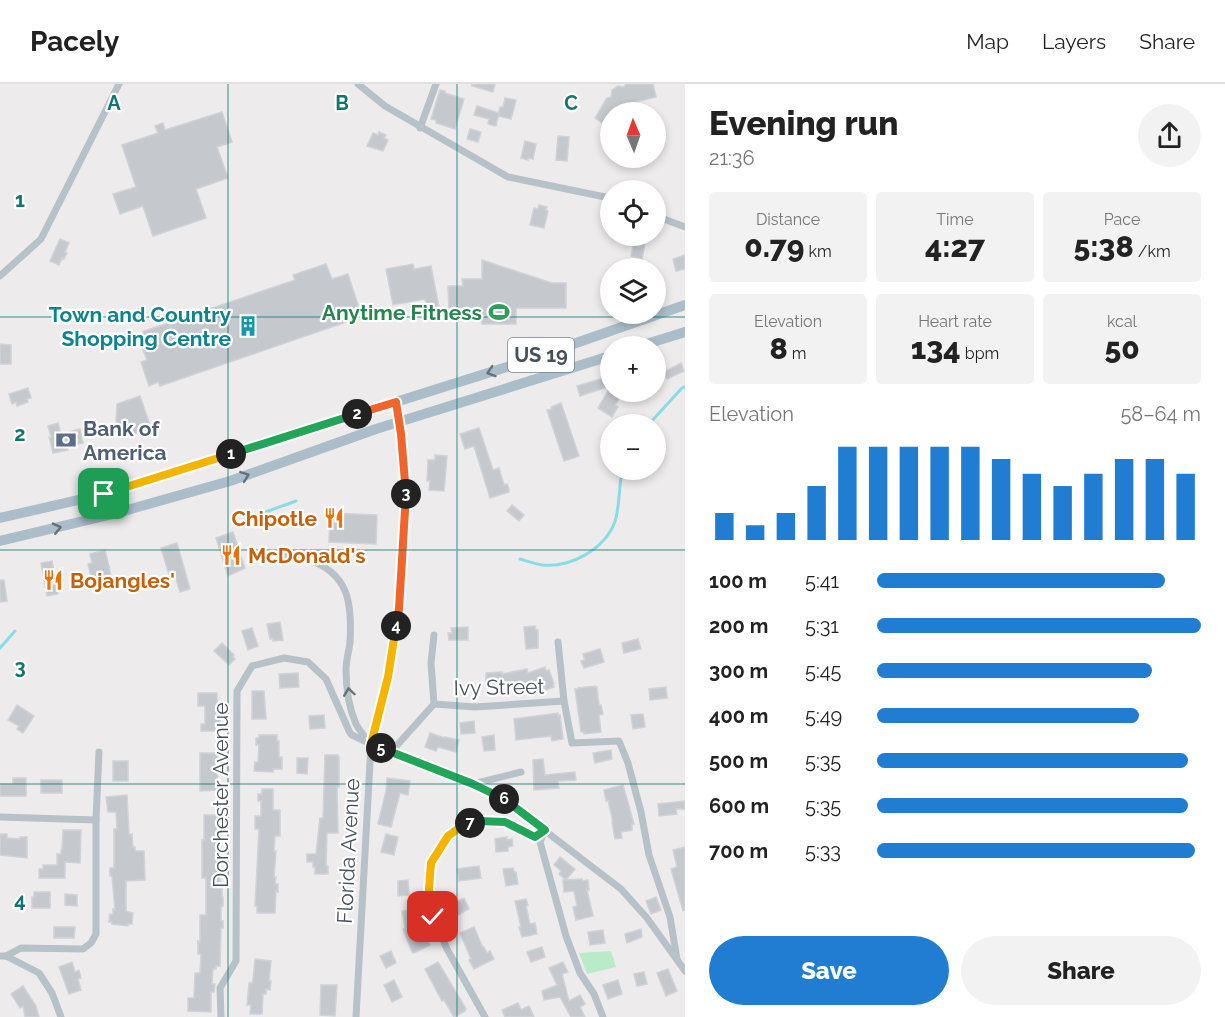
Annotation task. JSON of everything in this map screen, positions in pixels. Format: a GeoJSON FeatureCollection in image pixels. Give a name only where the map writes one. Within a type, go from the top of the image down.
{"type":"FeatureCollection","features":[{"type":"Feature","properties":{"kind":"main road","name":"US 19"},"geometry":{"type":"LineString","coordinates":[[0,518],[104,494],[516,364],[685,305]]}},
{"type":"Feature","properties":{"kind":"main road"},"geometry":{"type":"LineString","coordinates":[[666,338],[685,332]]}},
{"type":"Feature","properties":{"kind":"main road","name":"US 19"},"geometry":{"type":"LineString","coordinates":[[0,541],[113,514],[230,481],[366,432],[600,359]]}},
{"type":"Feature","properties":{"kind":"street"},"geometry":{"type":"LineString","coordinates":[[0,276],[41,239],[119,84]]}},
{"type":"Feature","properties":{"kind":"street"},"geometry":{"type":"LineString","coordinates":[[358,84],[385,106],[420,128],[508,177],[600,196]]}},
{"type":"Feature","properties":{"kind":"street"},"geometry":{"type":"LineString","coordinates":[[420,128],[435,84]]}},
{"type":"Feature","properties":{"kind":"street"},"geometry":{"type":"LineString","coordinates":[[666,220],[685,227]]}},
{"type":"Feature","properties":{"kind":"street","name":"Florida Avenue"},"geometry":{"type":"LineString","coordinates":[[356,1017],[371,744],[388,677],[399,609],[406,486],[396,402]]}},
{"type":"Feature","properties":{"kind":"street"},"geometry":{"type":"LineString","coordinates":[[282,555],[309,560],[327,568],[339,581],[349,598],[351,626],[346,669],[349,697],[356,725],[371,744]]}},
{"type":"Feature","properties":{"kind":"street"},"geometry":{"type":"LineString","coordinates":[[391,752],[434,704],[431,663],[434,635]]}},
{"type":"Feature","properties":{"kind":"street"},"geometry":{"type":"LineString","coordinates":[[558,642],[564,702],[572,743],[619,741],[641,812],[649,855],[670,917],[678,962]]}},
{"type":"Feature","properties":{"kind":"street","name":"Dorchester Avenue"},"geometry":{"type":"LineString","coordinates":[[220,1017],[220,988],[236,961],[237,691],[252,666],[284,657],[308,662],[326,679],[350,733],[371,744],[473,784],[505,800],[621,889],[647,918],[685,971]]}},
{"type":"Feature","properties":{"kind":"street","name":"Ivy Street"},"geometry":{"type":"LineString","coordinates":[[434,704],[475,707],[564,702]]}},
{"type":"Feature","properties":{"kind":"street"},"geometry":{"type":"LineString","coordinates":[[3,956],[21,948],[83,949],[91,943],[96,934],[96,820],[99,753]]}},
{"type":"Feature","properties":{"kind":"street"},"geometry":{"type":"LineString","coordinates":[[473,784],[521,772]]}},
{"type":"Feature","properties":{"kind":"street"},"geometry":{"type":"LineString","coordinates":[[0,817],[96,820]]}},
{"type":"Feature","properties":{"kind":"street"},"geometry":{"type":"LineString","coordinates":[[484,1017],[447,949],[433,917],[429,889],[431,863],[448,836],[462,826],[479,821],[505,822],[535,837],[545,830]]}},
{"type":"Feature","properties":{"kind":"street"},"geometry":{"type":"LineString","coordinates":[[545,830],[540,842],[566,936],[580,973],[594,994],[603,1017]]}},
{"type":"Feature","properties":{"kind":"street"},"geometry":{"type":"LineString","coordinates":[[3,956],[39,973],[52,993],[61,1017]]}},
{"type":"Feature","properties":{"kind":"green space"},"geometry":{"type":"Polygon","coordinates":[[[611,951],[616,967],[587,974],[579,953],[611,951]]]}},
{"type":"Feature","properties":{"kind":"building"},"geometry":{"type":"Polygon","coordinates":[[[472,84],[495,84],[493,92],[472,86],[472,84]]]}},
{"type":"Feature","properties":{"kind":"building"},"geometry":{"type":"Polygon","coordinates":[[[626,84],[653,84],[656,97],[635,102],[605,102],[611,97],[612,90],[618,86],[624,87],[626,84]]]}},
{"type":"Feature","properties":{"kind":"building"},"geometry":{"type":"Polygon","coordinates":[[[440,90],[464,99],[455,129],[431,119],[440,90]]]}},
{"type":"Feature","properties":{"kind":"building"},"geometry":{"type":"Polygon","coordinates":[[[505,98],[516,100],[511,119],[498,116],[505,98]]]}},
{"type":"Feature","properties":{"kind":"building"},"geometry":{"type":"Polygon","coordinates":[[[477,106],[499,113],[496,126],[488,124],[489,119],[474,115],[477,106]]]}},
{"type":"Feature","properties":{"kind":"building"},"geometry":{"type":"Polygon","coordinates":[[[600,110],[600,121],[595,118],[600,110]]]}},
{"type":"Feature","properties":{"kind":"building"},"geometry":{"type":"Polygon","coordinates":[[[222,112],[232,142],[217,147],[228,178],[196,189],[206,218],[153,236],[143,206],[120,214],[113,194],[136,187],[122,145],[158,133],[155,126],[163,123],[165,130],[222,112]]]}},
{"type":"Feature","properties":{"kind":"building"},"geometry":{"type":"Polygon","coordinates":[[[470,129],[481,132],[478,142],[467,139],[470,129]]]}},
{"type":"Feature","properties":{"kind":"building"},"geometry":{"type":"Polygon","coordinates":[[[379,132],[386,135],[384,138],[388,140],[383,151],[367,146],[373,133],[378,135],[379,132]]]}},
{"type":"Feature","properties":{"kind":"building"},"geometry":{"type":"Polygon","coordinates":[[[558,136],[569,137],[567,161],[556,160],[558,136]]]}},
{"type":"Feature","properties":{"kind":"building"},"geometry":{"type":"Polygon","coordinates":[[[525,141],[536,144],[533,159],[521,158],[525,141]]]}},
{"type":"Feature","properties":{"kind":"building"},"geometry":{"type":"Polygon","coordinates":[[[539,205],[547,207],[548,211],[544,228],[530,225],[534,208],[538,209],[539,205]]]}},
{"type":"Feature","properties":{"kind":"building"},"geometry":{"type":"Polygon","coordinates":[[[60,239],[69,243],[65,252],[67,253],[59,265],[50,261],[60,239]]]}},
{"type":"Feature","properties":{"kind":"building"},"geometry":{"type":"Polygon","coordinates":[[[633,246],[645,246],[642,258],[631,256],[633,246]]]}},
{"type":"Feature","properties":{"kind":"building"},"geometry":{"type":"Polygon","coordinates":[[[685,255],[685,269],[676,271],[673,259],[685,255]]]}},
{"type":"Feature","properties":{"kind":"building"},"geometry":{"type":"Polygon","coordinates":[[[482,260],[552,283],[566,283],[566,308],[516,308],[516,324],[482,324],[482,308],[449,309],[448,286],[463,286],[462,279],[482,279],[482,260]]]}},
{"type":"Feature","properties":{"kind":"building","name":"Town and Country Shopping Centre"},"geometry":{"type":"Polygon","coordinates":[[[326,264],[332,279],[348,274],[360,311],[351,315],[352,320],[160,386],[158,382],[149,386],[141,362],[147,360],[139,339],[144,331],[295,280],[293,275],[326,264]]]}},
{"type":"Feature","properties":{"kind":"building"},"geometry":{"type":"Polygon","coordinates":[[[413,264],[414,269],[431,266],[439,307],[427,309],[425,299],[393,305],[386,269],[413,264]]]}},
{"type":"Feature","properties":{"kind":"building"},"geometry":{"type":"Polygon","coordinates":[[[0,344],[11,345],[11,364],[0,364],[0,344]]]}},
{"type":"Feature","properties":{"kind":"building"},"geometry":{"type":"Polygon","coordinates":[[[681,363],[684,371],[667,379],[666,371],[681,363]]]}},
{"type":"Feature","properties":{"kind":"building"},"geometry":{"type":"Polygon","coordinates":[[[600,379],[600,389],[580,396],[577,386],[600,379]]]}},
{"type":"Feature","properties":{"kind":"building"},"geometry":{"type":"Polygon","coordinates":[[[28,388],[31,398],[27,399],[28,402],[17,406],[16,402],[12,404],[9,394],[28,388]]]}},
{"type":"Feature","properties":{"kind":"building"},"geometry":{"type":"Polygon","coordinates":[[[140,396],[151,428],[123,438],[116,422],[117,404],[140,396]]]}},
{"type":"Feature","properties":{"kind":"building"},"geometry":{"type":"Polygon","coordinates":[[[601,402],[617,402],[615,405],[618,407],[614,414],[607,414],[598,408],[601,402]]]}},
{"type":"Feature","properties":{"kind":"building"},"geometry":{"type":"Polygon","coordinates":[[[561,403],[579,456],[564,461],[547,410],[561,403]]]}},
{"type":"Feature","properties":{"kind":"building","name":"Bank of America"},"geometry":{"type":"Polygon","coordinates":[[[58,423],[61,434],[80,429],[83,443],[67,447],[68,450],[53,453],[48,426],[58,423]]]}},
{"type":"Feature","properties":{"kind":"building"},"geometry":{"type":"Polygon","coordinates":[[[479,428],[493,470],[499,468],[504,485],[507,484],[509,489],[509,492],[490,498],[474,446],[465,449],[460,434],[479,428]]]}},
{"type":"Feature","properties":{"kind":"building"},"geometry":{"type":"Polygon","coordinates":[[[435,455],[447,456],[444,491],[429,490],[428,460],[435,460],[435,455]]]}},
{"type":"Feature","properties":{"kind":"building"},"geometry":{"type":"Polygon","coordinates":[[[512,505],[524,515],[519,521],[507,511],[512,505]]]}},
{"type":"Feature","properties":{"kind":"building"},"geometry":{"type":"Polygon","coordinates":[[[330,513],[377,515],[376,544],[329,542],[330,513]]]}},
{"type":"Feature","properties":{"kind":"building"},"geometry":{"type":"Polygon","coordinates":[[[233,532],[245,568],[228,576],[216,538],[233,532]]]}},
{"type":"Feature","properties":{"kind":"building"},"geometry":{"type":"Polygon","coordinates":[[[177,543],[190,589],[180,592],[175,576],[170,578],[161,548],[177,543]]]}},
{"type":"Feature","properties":{"kind":"building"},"geometry":{"type":"Polygon","coordinates":[[[105,550],[113,584],[94,589],[88,564],[92,563],[90,554],[105,550]]]}},
{"type":"Feature","properties":{"kind":"building"},"geometry":{"type":"Polygon","coordinates":[[[52,561],[58,594],[47,596],[41,563],[52,561]]]}},
{"type":"Feature","properties":{"kind":"building"},"geometry":{"type":"Polygon","coordinates":[[[0,580],[4,580],[7,601],[0,602],[0,580]]]}},
{"type":"Feature","properties":{"kind":"building"},"geometry":{"type":"Polygon","coordinates":[[[280,622],[283,640],[273,641],[270,639],[267,624],[280,622]]]}},
{"type":"Feature","properties":{"kind":"building"},"geometry":{"type":"Polygon","coordinates":[[[535,626],[538,630],[538,648],[526,649],[524,627],[535,626]]]}},
{"type":"Feature","properties":{"kind":"building"},"geometry":{"type":"Polygon","coordinates":[[[468,627],[468,640],[449,640],[448,633],[452,633],[451,628],[468,627]]]}},
{"type":"Feature","properties":{"kind":"building"},"geometry":{"type":"Polygon","coordinates":[[[252,628],[258,646],[248,650],[242,631],[252,628]]]}},
{"type":"Feature","properties":{"kind":"building"},"geometry":{"type":"Polygon","coordinates":[[[638,639],[641,649],[624,653],[622,643],[638,639]]]}},
{"type":"Feature","properties":{"kind":"building"},"geometry":{"type":"Polygon","coordinates":[[[222,643],[234,655],[235,659],[229,665],[214,651],[222,643]]]}},
{"type":"Feature","properties":{"kind":"building"},"geometry":{"type":"Polygon","coordinates":[[[600,649],[604,662],[584,668],[581,661],[585,660],[583,654],[600,649]]]}},
{"type":"Feature","properties":{"kind":"building"},"geometry":{"type":"Polygon","coordinates":[[[545,667],[546,671],[549,670],[554,684],[552,685],[554,687],[546,690],[541,681],[519,686],[518,683],[486,686],[486,673],[502,672],[502,674],[527,669],[528,673],[545,667]]]}},
{"type":"Feature","properties":{"kind":"building"},"geometry":{"type":"Polygon","coordinates":[[[298,673],[299,687],[280,688],[279,674],[298,673]]]}},
{"type":"Feature","properties":{"kind":"building"},"geometry":{"type":"Polygon","coordinates":[[[595,686],[603,714],[599,715],[601,732],[584,734],[581,732],[575,689],[595,686]]]}},
{"type":"Feature","properties":{"kind":"building"},"geometry":{"type":"Polygon","coordinates":[[[666,687],[667,698],[650,700],[649,689],[666,687]]]}},
{"type":"Feature","properties":{"kind":"building"},"geometry":{"type":"Polygon","coordinates":[[[252,691],[264,691],[266,719],[252,719],[252,691]]]}},
{"type":"Feature","properties":{"kind":"building"},"geometry":{"type":"Polygon","coordinates":[[[198,693],[217,693],[217,716],[220,716],[220,731],[201,731],[201,724],[205,724],[205,706],[198,706],[198,693]]]}},
{"type":"Feature","properties":{"kind":"building"},"geometry":{"type":"Polygon","coordinates":[[[17,705],[34,716],[23,733],[17,729],[19,726],[8,720],[17,705]]]}},
{"type":"Feature","properties":{"kind":"building"},"geometry":{"type":"Polygon","coordinates":[[[558,713],[563,739],[552,741],[551,736],[516,740],[514,719],[558,713]]]}},
{"type":"Feature","properties":{"kind":"building"},"geometry":{"type":"Polygon","coordinates":[[[643,714],[645,727],[633,729],[631,715],[643,714]]]}},
{"type":"Feature","properties":{"kind":"building"},"geometry":{"type":"Polygon","coordinates":[[[324,715],[325,728],[310,729],[309,716],[324,715]]]}},
{"type":"Feature","properties":{"kind":"building"},"geometry":{"type":"Polygon","coordinates":[[[474,721],[475,733],[461,734],[460,723],[474,721]]]}},
{"type":"Feature","properties":{"kind":"building"},"geometry":{"type":"Polygon","coordinates":[[[430,733],[459,740],[456,752],[438,747],[436,751],[425,747],[430,733]]]}},
{"type":"Feature","properties":{"kind":"building"},"geometry":{"type":"Polygon","coordinates":[[[259,735],[277,735],[282,769],[273,769],[273,772],[254,771],[255,762],[258,762],[259,745],[256,745],[256,738],[259,738],[259,735]]]}},
{"type":"Feature","properties":{"kind":"building"},"geometry":{"type":"Polygon","coordinates":[[[494,735],[495,750],[484,751],[482,737],[494,735]]]}},
{"type":"Feature","properties":{"kind":"building"},"geometry":{"type":"Polygon","coordinates":[[[611,750],[612,759],[595,763],[593,753],[611,750]]]}},
{"type":"Feature","properties":{"kind":"building"},"geometry":{"type":"Polygon","coordinates":[[[200,753],[218,753],[217,790],[200,791],[200,753]]]}},
{"type":"Feature","properties":{"kind":"building"},"geometry":{"type":"Polygon","coordinates":[[[325,755],[338,755],[339,757],[338,833],[327,833],[326,866],[328,866],[328,874],[315,874],[313,862],[307,862],[307,854],[316,854],[320,818],[323,818],[325,755]]]}},
{"type":"Feature","properties":{"kind":"building"},"geometry":{"type":"Polygon","coordinates":[[[297,758],[308,758],[307,774],[297,773],[297,758]]]}},
{"type":"Feature","properties":{"kind":"building"},"geometry":{"type":"Polygon","coordinates":[[[543,759],[545,775],[575,772],[576,780],[558,781],[559,788],[534,790],[533,760],[543,759]]]}},
{"type":"Feature","properties":{"kind":"building"},"geometry":{"type":"Polygon","coordinates":[[[113,761],[128,761],[128,781],[113,781],[113,761]]]}},
{"type":"Feature","properties":{"kind":"building"},"geometry":{"type":"Polygon","coordinates":[[[13,778],[26,778],[26,796],[0,796],[0,784],[13,784],[13,778]]]}},
{"type":"Feature","properties":{"kind":"building"},"geometry":{"type":"Polygon","coordinates":[[[387,778],[410,781],[408,795],[400,793],[391,827],[378,824],[387,778]]]}},
{"type":"Feature","properties":{"kind":"building"},"geometry":{"type":"Polygon","coordinates":[[[41,780],[62,780],[62,793],[41,793],[41,780]]]}},
{"type":"Feature","properties":{"kind":"building"},"geometry":{"type":"Polygon","coordinates":[[[623,785],[634,824],[632,824],[632,830],[621,832],[622,838],[615,839],[604,790],[623,785]]]}},
{"type":"Feature","properties":{"kind":"building"},"geometry":{"type":"Polygon","coordinates":[[[262,789],[273,789],[273,810],[280,810],[280,836],[275,836],[274,851],[276,851],[274,877],[276,877],[275,884],[278,884],[275,913],[257,913],[257,906],[255,906],[259,829],[255,829],[255,816],[261,816],[261,801],[258,801],[258,794],[262,794],[262,789]]]}},
{"type":"Feature","properties":{"kind":"building"},"geometry":{"type":"Polygon","coordinates":[[[127,795],[129,834],[132,834],[135,851],[144,851],[145,880],[126,881],[126,911],[133,913],[132,924],[128,926],[109,922],[110,914],[113,915],[113,909],[115,910],[110,868],[114,868],[114,829],[117,829],[116,812],[108,812],[106,797],[127,795]]]}},
{"type":"Feature","properties":{"kind":"building"},"geometry":{"type":"Polygon","coordinates":[[[685,801],[685,809],[676,809],[677,814],[659,816],[658,804],[685,801]]]}},
{"type":"Feature","properties":{"kind":"building"},"geometry":{"type":"Polygon","coordinates":[[[204,815],[219,815],[220,883],[222,883],[223,897],[220,966],[213,969],[212,984],[215,984],[214,992],[211,992],[211,1012],[188,1011],[188,998],[194,998],[195,973],[200,973],[201,954],[198,954],[198,941],[200,942],[200,915],[206,915],[206,878],[202,878],[204,815]]]}},
{"type":"Feature","properties":{"kind":"building"},"geometry":{"type":"Polygon","coordinates":[[[63,830],[81,830],[80,863],[65,862],[65,878],[39,878],[39,869],[43,869],[43,865],[57,865],[57,854],[61,854],[62,850],[63,830]]]}},
{"type":"Feature","properties":{"kind":"building"},"geometry":{"type":"Polygon","coordinates":[[[0,834],[7,834],[7,838],[27,837],[27,858],[0,855],[0,834]]]}},
{"type":"Feature","properties":{"kind":"building"},"geometry":{"type":"Polygon","coordinates":[[[386,834],[398,837],[394,855],[381,852],[386,834]]]}},
{"type":"Feature","properties":{"kind":"building"},"geometry":{"type":"Polygon","coordinates":[[[507,837],[507,840],[512,839],[513,846],[508,847],[508,851],[496,852],[495,839],[507,837]]]}},
{"type":"Feature","properties":{"kind":"building"},"geometry":{"type":"Polygon","coordinates":[[[685,847],[685,910],[683,911],[671,869],[677,867],[673,850],[685,847]]]}},
{"type":"Feature","properties":{"kind":"building"},"geometry":{"type":"Polygon","coordinates":[[[560,857],[575,869],[566,880],[554,865],[560,857]]]}},
{"type":"Feature","properties":{"kind":"building"},"geometry":{"type":"Polygon","coordinates":[[[479,866],[481,878],[459,881],[457,869],[479,866]]]}},
{"type":"Feature","properties":{"kind":"building"},"geometry":{"type":"Polygon","coordinates":[[[513,868],[518,884],[506,886],[503,869],[513,868]]]}},
{"type":"Feature","properties":{"kind":"building"},"geometry":{"type":"Polygon","coordinates":[[[582,879],[583,881],[588,880],[589,890],[587,890],[593,916],[576,920],[573,907],[577,906],[574,891],[564,892],[563,880],[582,879]]]}},
{"type":"Feature","properties":{"kind":"building"},"geometry":{"type":"Polygon","coordinates":[[[408,880],[409,895],[398,896],[398,881],[408,880]]]}},
{"type":"Feature","properties":{"kind":"building"},"geometry":{"type":"Polygon","coordinates":[[[34,892],[50,892],[50,908],[32,908],[34,892]]]}},
{"type":"Feature","properties":{"kind":"building"},"geometry":{"type":"Polygon","coordinates":[[[65,894],[77,895],[77,906],[65,905],[65,894]]]}},
{"type":"Feature","properties":{"kind":"building"},"geometry":{"type":"Polygon","coordinates":[[[656,897],[661,910],[651,914],[646,901],[656,897]]]}},
{"type":"Feature","properties":{"kind":"building"},"geometry":{"type":"Polygon","coordinates":[[[464,898],[469,909],[458,915],[452,905],[464,898]]]}},
{"type":"Feature","properties":{"kind":"building"},"geometry":{"type":"Polygon","coordinates":[[[526,899],[530,924],[535,923],[537,934],[522,937],[515,901],[526,899]]]}},
{"type":"Feature","properties":{"kind":"building"},"geometry":{"type":"Polygon","coordinates":[[[415,909],[423,935],[425,934],[430,945],[414,953],[403,929],[405,928],[402,911],[415,909]]]}},
{"type":"Feature","properties":{"kind":"building"},"geometry":{"type":"Polygon","coordinates":[[[54,927],[75,927],[74,938],[54,938],[54,927]]]}},
{"type":"Feature","properties":{"kind":"building"},"geometry":{"type":"Polygon","coordinates":[[[474,927],[483,948],[487,953],[490,951],[494,959],[474,969],[460,933],[474,927]]]}},
{"type":"Feature","properties":{"kind":"building"},"geometry":{"type":"Polygon","coordinates":[[[641,929],[642,937],[627,943],[625,934],[641,929]]]}},
{"type":"Feature","properties":{"kind":"building"},"geometry":{"type":"Polygon","coordinates":[[[603,930],[605,943],[590,945],[588,932],[603,930]]]}},
{"type":"Feature","properties":{"kind":"building"},"geometry":{"type":"Polygon","coordinates":[[[542,947],[545,957],[531,962],[527,952],[542,947]]]}},
{"type":"Feature","properties":{"kind":"building"},"geometry":{"type":"Polygon","coordinates":[[[391,951],[396,963],[386,968],[380,956],[391,951]]]}},
{"type":"Feature","properties":{"kind":"building"},"geometry":{"type":"Polygon","coordinates":[[[255,959],[271,961],[270,990],[266,989],[266,994],[263,994],[262,1014],[250,1014],[251,1005],[247,1005],[255,959]]]}},
{"type":"Feature","properties":{"kind":"building"},"geometry":{"type":"Polygon","coordinates":[[[72,962],[75,972],[79,970],[81,978],[78,979],[81,990],[69,994],[59,967],[72,962]]]}},
{"type":"Feature","properties":{"kind":"building"},"geometry":{"type":"Polygon","coordinates":[[[438,962],[466,1009],[454,1017],[444,1000],[442,1001],[425,969],[438,962]]]}},
{"type":"Feature","properties":{"kind":"building"},"geometry":{"type":"Polygon","coordinates":[[[563,962],[568,972],[562,974],[569,1001],[580,995],[585,1004],[580,1007],[585,1017],[571,1017],[560,997],[544,1000],[542,991],[557,985],[549,968],[563,962]]]}},
{"type":"Feature","properties":{"kind":"building"},"geometry":{"type":"Polygon","coordinates":[[[668,969],[677,991],[666,996],[657,973],[668,969]]]}},
{"type":"Feature","properties":{"kind":"building"},"geometry":{"type":"Polygon","coordinates":[[[644,972],[647,984],[637,986],[634,974],[644,972]]]}},
{"type":"Feature","properties":{"kind":"building"},"geometry":{"type":"Polygon","coordinates":[[[394,980],[402,997],[392,1002],[384,985],[394,980]]]}},
{"type":"Feature","properties":{"kind":"building"},"geometry":{"type":"Polygon","coordinates":[[[618,980],[622,994],[608,999],[603,985],[618,980]]]}},
{"type":"Feature","properties":{"kind":"building"},"geometry":{"type":"Polygon","coordinates":[[[321,985],[337,985],[335,1016],[320,1015],[321,985]]]}},
{"type":"Feature","properties":{"kind":"building"},"geometry":{"type":"Polygon","coordinates":[[[23,986],[36,1006],[39,1017],[25,1017],[23,1006],[20,1008],[11,994],[23,986]]]}},
{"type":"Feature","properties":{"kind":"building"},"geometry":{"type":"Polygon","coordinates":[[[518,1003],[521,1010],[529,1006],[534,1017],[505,1017],[502,1010],[518,1003]]]}},
{"type":"Feature","properties":{"kind":"waterway"},"geometry":{"type":"LineString","coordinates":[[658,414],[685,387]]}},
{"type":"Feature","properties":{"kind":"waterway"},"geometry":{"type":"LineString","coordinates":[[520,559],[539,565],[564,564],[594,549],[609,533],[616,520],[621,480]]}},
{"type":"Feature","properties":{"kind":"waterway"},"geometry":{"type":"LineString","coordinates":[[249,518],[296,501]]}},
{"type":"Feature","properties":{"kind":"waterway"},"geometry":{"type":"LineString","coordinates":[[0,648],[15,631]]}},
{"type":"Feature","properties":{"kind":"place","name":"Anytime Fitness"},"geometry":{"type":"Point","coordinates":[499,312]}},
{"type":"Feature","properties":{"kind":"place","name":"Town and Country Shopping Centre"},"geometry":{"type":"Point","coordinates":[248,326]}},
{"type":"Feature","properties":{"kind":"place","name":"Bank of America"},"geometry":{"type":"Point","coordinates":[66,440]}},
{"type":"Feature","properties":{"kind":"place","name":"Chipotle"},"geometry":{"type":"Point","coordinates":[334,518]}},
{"type":"Feature","properties":{"kind":"place","name":"McDonald's"},"geometry":{"type":"Point","coordinates":[231,555]}},
{"type":"Feature","properties":{"kind":"place","name":"Bojangles'"},"geometry":{"type":"Point","coordinates":[53,580]}},
{"type":"Feature","properties":{"kind":"route"},"geometry":{"type":"LineString","coordinates":[[104,494],[396,402],[406,486],[399,609],[388,677],[371,744],[473,784],[505,800],[545,830],[535,837],[505,822],[479,821],[462,826],[448,836],[431,863],[429,889],[433,917]]}}]}
